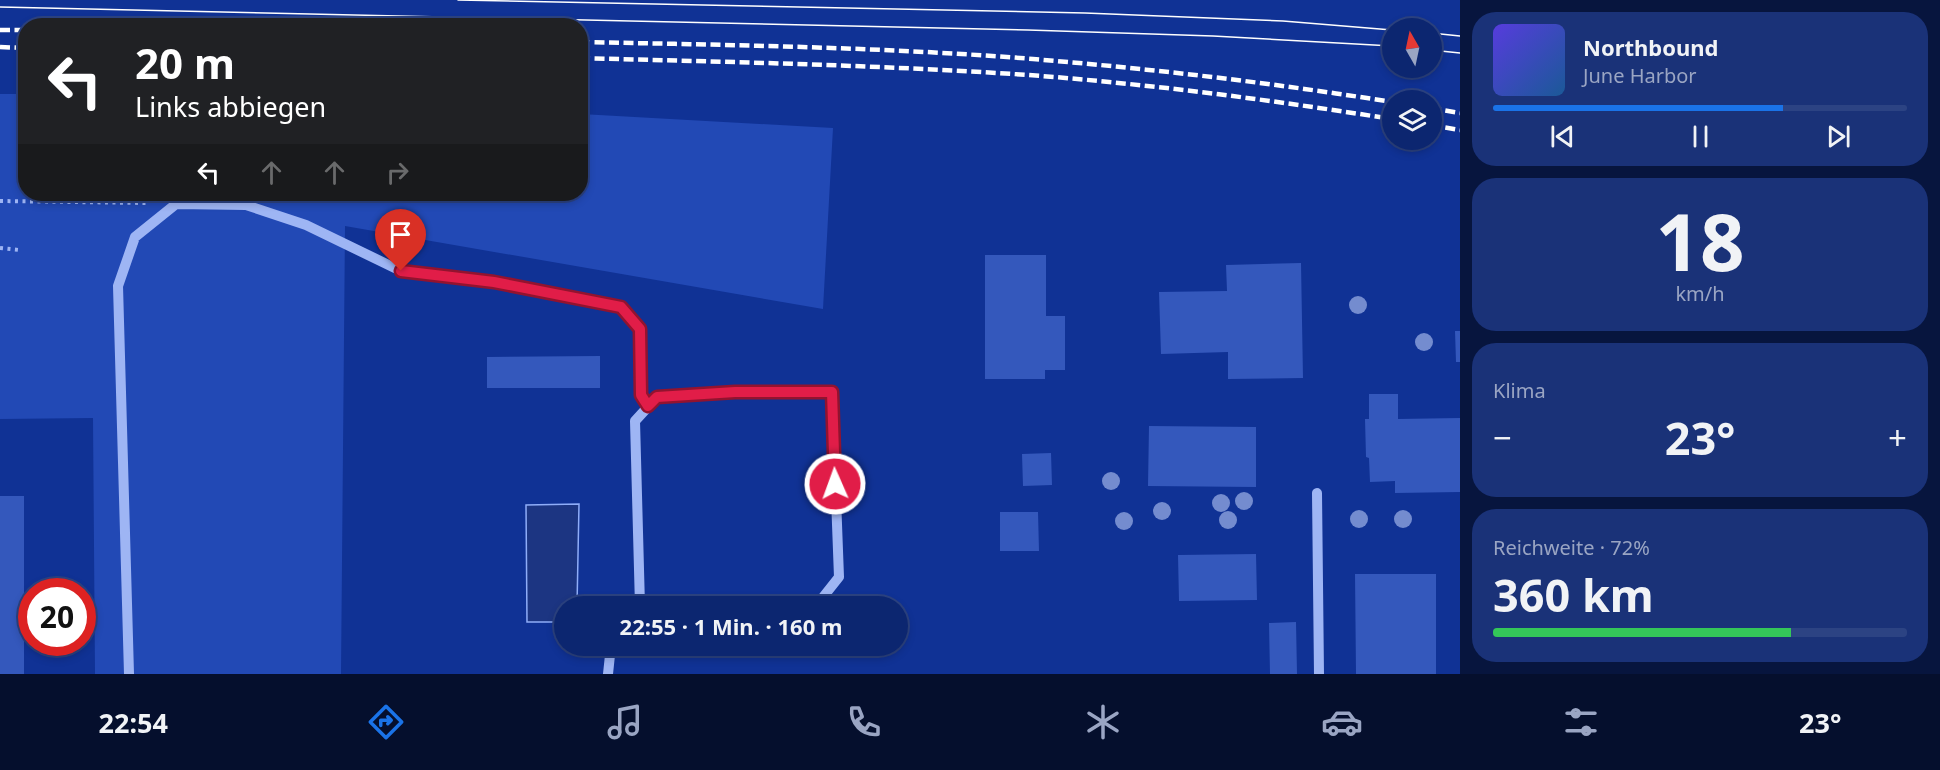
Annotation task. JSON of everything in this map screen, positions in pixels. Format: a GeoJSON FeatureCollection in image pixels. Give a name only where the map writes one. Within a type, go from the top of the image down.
{"type":"FeatureCollection","features":[{"type":"Feature","properties":{"kind":"street"},"geometry":{"type":"LineString","coordinates":[[129,674],[118,286],[135,237],[176,204],[246,205],[306,225],[401,271],[494,282],[621,307],[640,329],[641,395],[648,406]]}},
{"type":"Feature","properties":{"kind":"street"},"geometry":{"type":"LineString","coordinates":[[641,596],[635,421],[648,406],[657,397],[735,392],[832,392],[839,577],[824,596]]}},
{"type":"Feature","properties":{"kind":"street"},"geometry":{"type":"LineString","coordinates":[[1317,493],[1319,674]]}},
{"type":"Feature","properties":{"kind":"street"},"geometry":{"type":"LineString","coordinates":[[608,674],[610,656]]}},
{"type":"Feature","properties":{"kind":"path"},"geometry":{"type":"LineString","coordinates":[[0,201],[176,204]]}},
{"type":"Feature","properties":{"kind":"path"},"geometry":{"type":"LineString","coordinates":[[0,248],[18,250]]}},
{"type":"Feature","properties":{"kind":"shaded area"},"geometry":{"type":"Polygon","coordinates":[[[0,94],[18,94],[18,201],[588,201],[588,114],[833,128],[823,309],[345,226],[341,674],[95,674],[93,418],[0,419],[0,94]]]}},
{"type":"Feature","properties":{"kind":"shaded area"},"geometry":{"type":"Polygon","coordinates":[[[579,504],[577,596],[554,596],[554,622],[527,622],[526,505],[579,504]]]}},
{"type":"Feature","properties":{"kind":"building"},"geometry":{"type":"Polygon","coordinates":[[[985,255],[1046,255],[1046,316],[1065,316],[1065,370],[1045,370],[1045,379],[985,379],[985,255]]]}},
{"type":"Feature","properties":{"kind":"building"},"geometry":{"type":"Polygon","coordinates":[[[1301,263],[1303,378],[1228,379],[1228,352],[1161,354],[1159,292],[1227,291],[1226,265],[1301,263]]]}},
{"type":"Feature","properties":{"kind":"building"},"geometry":{"type":"Polygon","coordinates":[[[1455,331],[1460,331],[1460,362],[1456,362],[1455,331]]]}},
{"type":"Feature","properties":{"kind":"building"},"geometry":{"type":"Polygon","coordinates":[[[600,356],[600,388],[487,388],[487,357],[600,356]]]}},
{"type":"Feature","properties":{"kind":"building"},"geometry":{"type":"Polygon","coordinates":[[[1369,394],[1398,394],[1398,419],[1460,418],[1460,492],[1395,493],[1395,481],[1370,482],[1369,458],[1366,457],[1365,419],[1369,419],[1369,394]]]}},
{"type":"Feature","properties":{"kind":"building"},"geometry":{"type":"Polygon","coordinates":[[[1149,426],[1256,427],[1256,487],[1148,486],[1149,426]]]}},
{"type":"Feature","properties":{"kind":"building"},"geometry":{"type":"Polygon","coordinates":[[[1051,453],[1052,485],[1023,486],[1022,454],[1051,453]]]}},
{"type":"Feature","properties":{"kind":"building"},"geometry":{"type":"Polygon","coordinates":[[[0,496],[24,496],[24,578],[18,578],[18,656],[24,656],[24,674],[0,674],[0,496]]]}},
{"type":"Feature","properties":{"kind":"building"},"geometry":{"type":"Polygon","coordinates":[[[1000,512],[1038,512],[1039,551],[1000,551],[1000,512]]]}},
{"type":"Feature","properties":{"kind":"building"},"geometry":{"type":"Polygon","coordinates":[[[1256,554],[1257,600],[1179,601],[1178,555],[1256,554]]]}},
{"type":"Feature","properties":{"kind":"building"},"geometry":{"type":"Polygon","coordinates":[[[1355,574],[1436,574],[1436,674],[1356,674],[1355,574]]]}},
{"type":"Feature","properties":{"kind":"building"},"geometry":{"type":"Polygon","coordinates":[[[1296,622],[1297,674],[1270,674],[1269,623],[1296,622]]]}},
{"type":"Feature","properties":{"kind":"tram line"},"geometry":{"type":"LineString","coordinates":[[458,0],[1085,13],[1283,21],[1382,29]]}},
{"type":"Feature","properties":{"kind":"tram line"},"geometry":{"type":"LineString","coordinates":[[0,7],[492,18]]}},
{"type":"Feature","properties":{"kind":"tram line"},"geometry":{"type":"LineString","coordinates":[[588,20],[1028,30],[1213,36],[1382,45]]}},
{"type":"Feature","properties":{"kind":"tram line"},"geometry":{"type":"LineString","coordinates":[[1442,34],[1460,36]]}},
{"type":"Feature","properties":{"kind":"tram line"},"geometry":{"type":"LineString","coordinates":[[1442,51],[1460,53]]}},
{"type":"Feature","properties":{"kind":"railway"},"geometry":{"type":"LineString","coordinates":[[0,30],[18,30]]}},
{"type":"Feature","properties":{"kind":"railway"},"geometry":{"type":"LineString","coordinates":[[588,42],[863,49],[1033,59],[1213,77],[1382,101]]}},
{"type":"Feature","properties":{"kind":"railway"},"geometry":{"type":"LineString","coordinates":[[0,47],[18,48]]}},
{"type":"Feature","properties":{"kind":"railway"},"geometry":{"type":"LineString","coordinates":[[588,58],[860,66],[1028,75],[1210,93],[1382,117]]}},
{"type":"Feature","properties":{"kind":"railway"},"geometry":{"type":"LineString","coordinates":[[1442,110],[1460,113]]}},
{"type":"Feature","properties":{"kind":"railway"},"geometry":{"type":"LineString","coordinates":[[1442,127],[1460,130]]}},
{"type":"Feature","properties":{"kind":"route"},"geometry":{"type":"LineString","coordinates":[[401,271],[494,282],[621,307],[640,329],[641,395],[648,406],[657,397],[735,392],[832,392],[835,484]]}}]}
